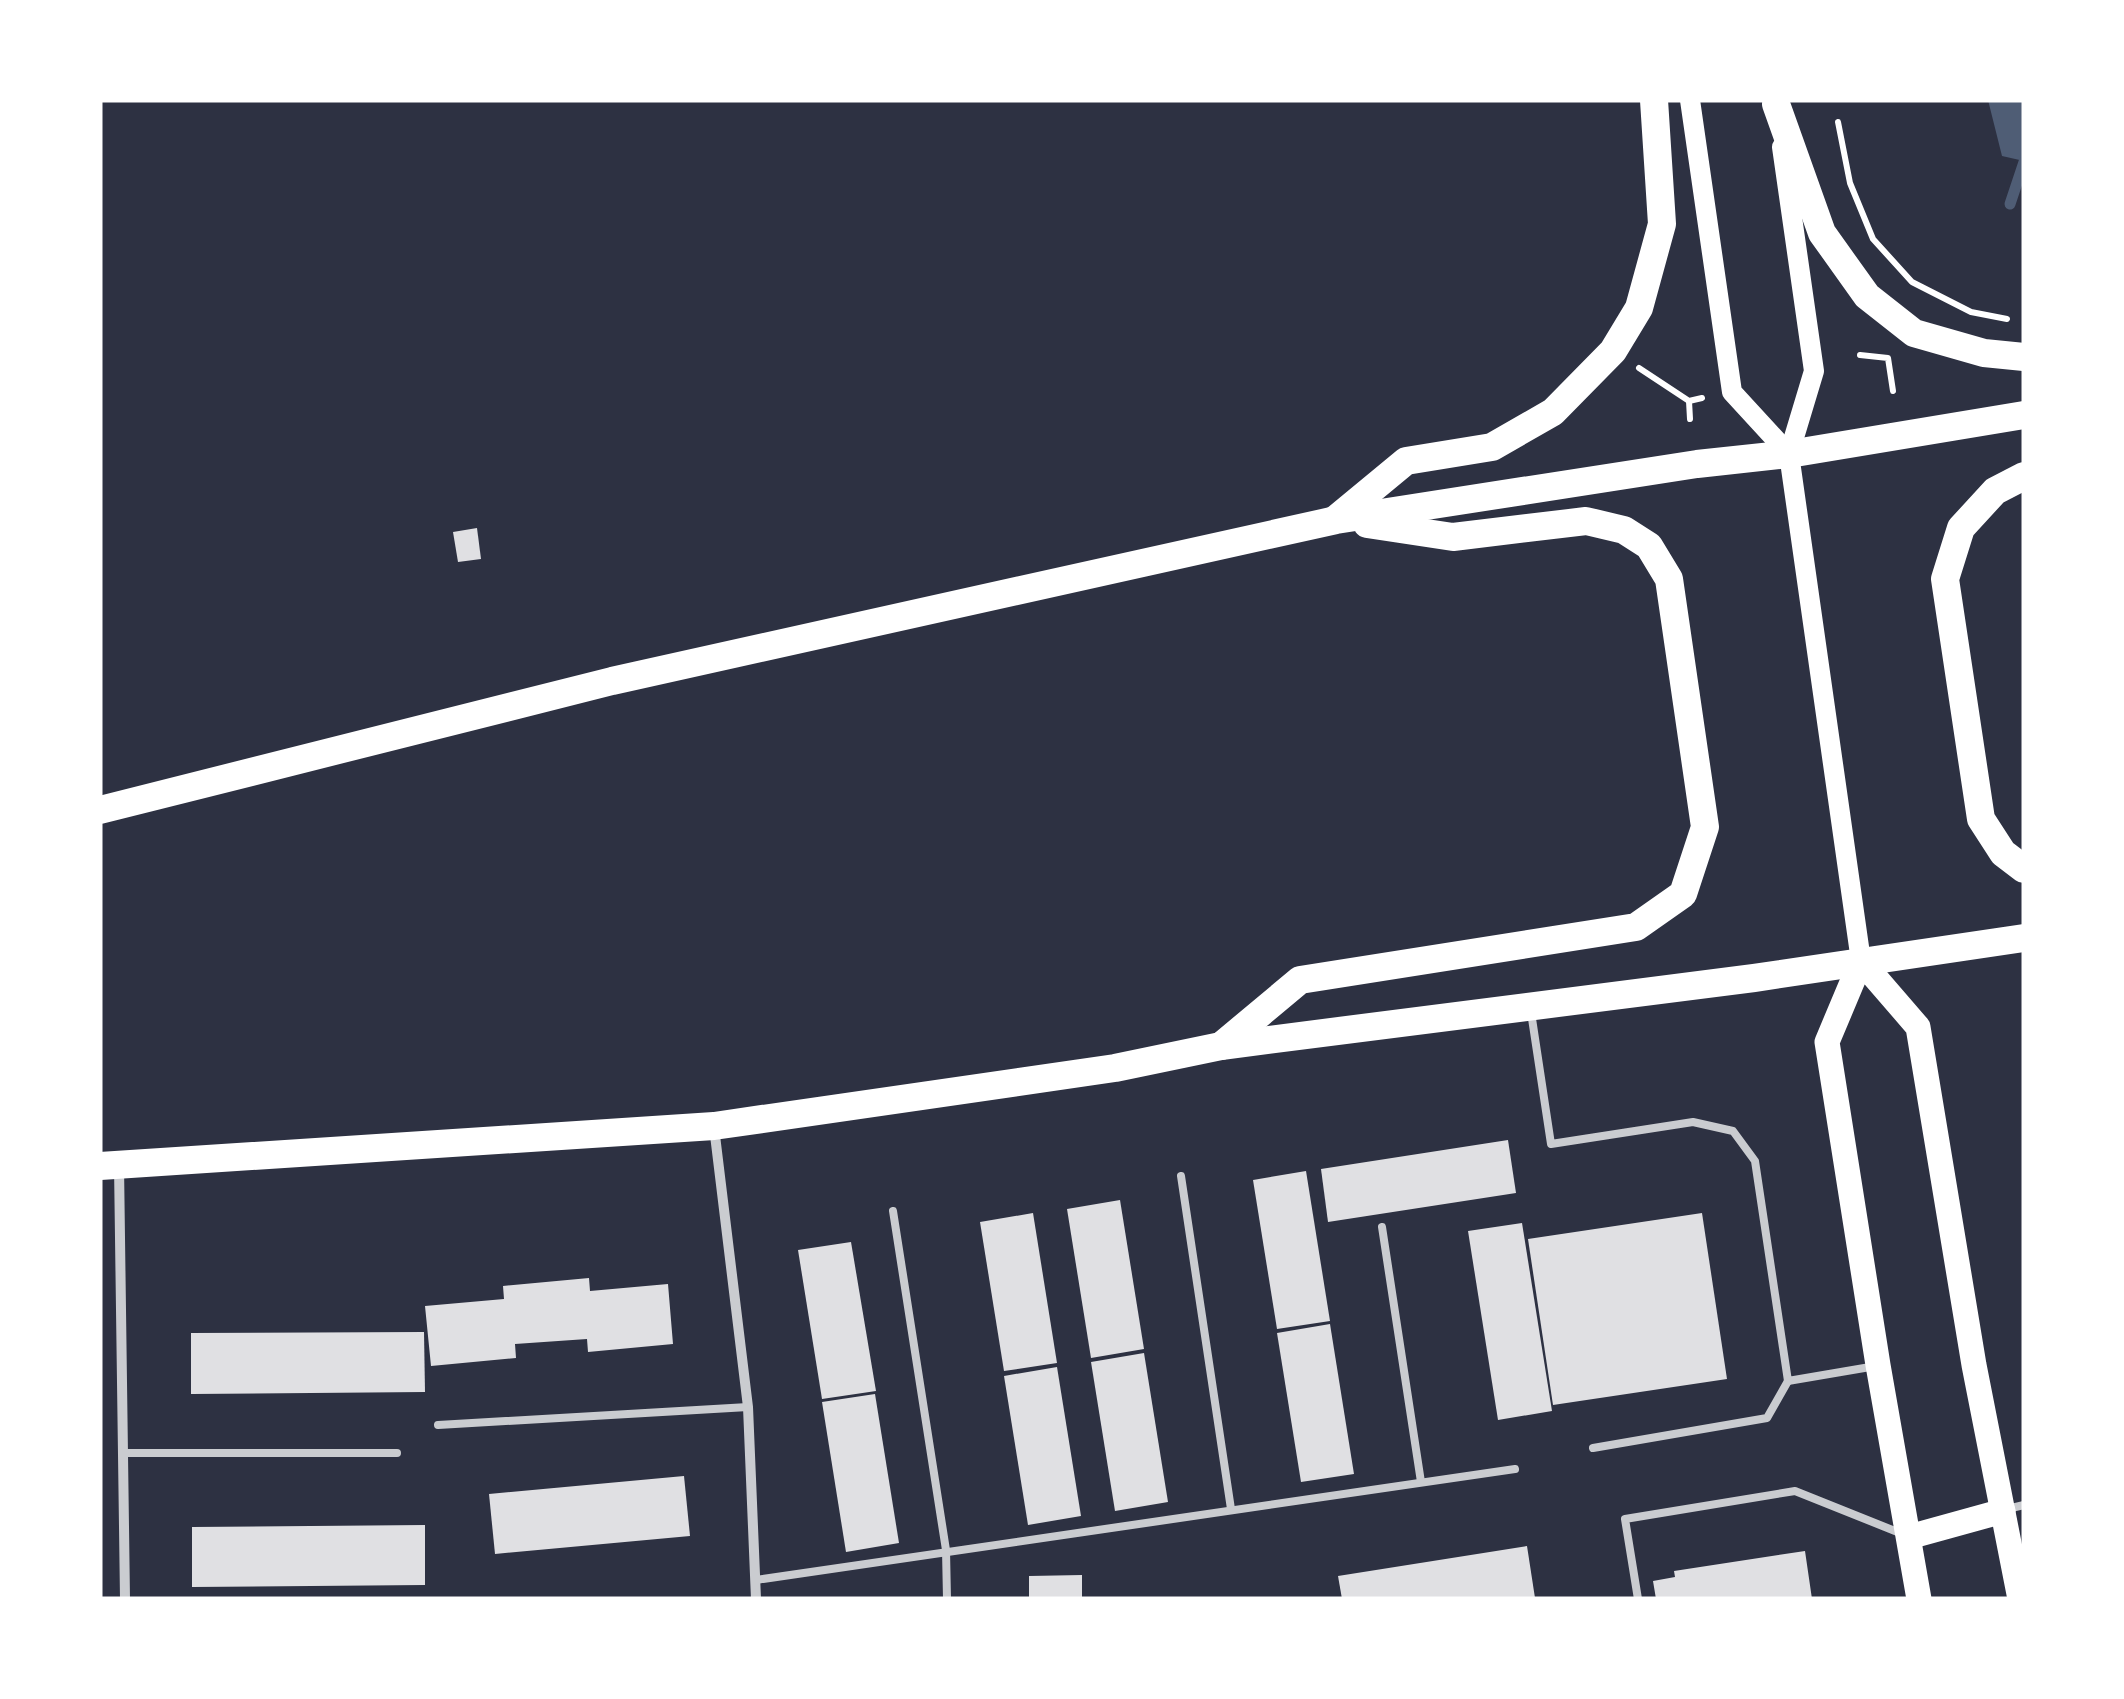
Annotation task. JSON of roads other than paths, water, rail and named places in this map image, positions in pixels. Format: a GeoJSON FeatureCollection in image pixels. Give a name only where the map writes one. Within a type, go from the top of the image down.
{"type":"FeatureCollection","features":[{"type":"Feature","properties":{"kind":"highway"},"geometry":{"type":"LineString","coordinates":[[1336,520],[1406,461],[1492,447],[1553,412],[1614,351],[1639,308],[1662,224],[1654,100]]}},
{"type":"Feature","properties":{"kind":"highway"},"geometry":{"type":"LineString","coordinates":[[1776,102],[1822,233],[1868,296],[1914,333],[1984,353],[2024,357]]}},
{"type":"Feature","properties":{"kind":"highway"},"geometry":{"type":"LineString","coordinates":[[100,810],[612,681],[1336,520],[1697,464],[1789,454],[2024,415]]}},
{"type":"Feature","properties":{"kind":"highway"},"geometry":{"type":"LineString","coordinates":[[2024,476],[1994,491],[1961,528],[1946,579],[1981,819],[2003,853],[2024,869]]}},
{"type":"Feature","properties":{"kind":"highway"},"geometry":{"type":"LineString","coordinates":[[1222,1046],[1300,980],[1636,928],[1684,894],[1705,827],[1669,579],[1649,546],[1624,530],[1586,522],[1454,537],[1336,520]]}},
{"type":"Feature","properties":{"kind":"highway"},"geometry":{"type":"LineString","coordinates":[[110,1164],[714,1126],[1116,1068],[1222,1046],[1530,1008],[2024,938]]}},
{"type":"Feature","properties":{"kind":"main road"},"geometry":{"type":"LineString","coordinates":[[1690,100],[1732,392],[1789,454]]}},
{"type":"Feature","properties":{"kind":"main road"},"geometry":{"type":"LineString","coordinates":[[1776,102],[1814,370],[1789,454],[1861,961],[1827,1042],[1919,1599]]}},
{"type":"Feature","properties":{"kind":"main road"},"geometry":{"type":"LineString","coordinates":[[1861,961],[1918,1027],[1974,1366],[2013,1508],[2020,1599]]}},
{"type":"Feature","properties":{"kind":"main road"},"geometry":{"type":"LineString","coordinates":[[1909,1537],[2013,1508]]}},
{"type":"Feature","properties":{"kind":"street"},"geometry":{"type":"LineString","coordinates":[[714,1126],[748,1407],[756,1599]]}},
{"type":"Feature","properties":{"kind":"street"},"geometry":{"type":"LineString","coordinates":[[110,1164],[124,1453],[125,1599]]}},
{"type":"Feature","properties":{"kind":"lane"},"geometry":{"type":"LineString","coordinates":[[1530,1008],[1551,1144],[1693,1122],[1732,1131],[1756,1161],[1788,1381],[1767,1418],[1593,1448]]}},
{"type":"Feature","properties":{"kind":"lane"},"geometry":{"type":"LineString","coordinates":[[1181,1176],[1231,1509]]}},
{"type":"Feature","properties":{"kind":"lane"},"geometry":{"type":"LineString","coordinates":[[893,1211],[946,1550],[946,1599]]}},
{"type":"Feature","properties":{"kind":"lane"},"geometry":{"type":"LineString","coordinates":[[1382,1227],[1421,1482]]}},
{"type":"Feature","properties":{"kind":"lane"},"geometry":{"type":"LineString","coordinates":[[1788,1381],[1878,1366]]}},
{"type":"Feature","properties":{"kind":"lane"},"geometry":{"type":"LineString","coordinates":[[438,1426],[748,1407]]}},
{"type":"Feature","properties":{"kind":"lane"},"geometry":{"type":"LineString","coordinates":[[124,1453],[398,1453]]}},
{"type":"Feature","properties":{"kind":"lane"},"geometry":{"type":"LineString","coordinates":[[756,1580],[1515,1469]]}},
{"type":"Feature","properties":{"kind":"lane"},"geometry":{"type":"LineString","coordinates":[[1638,1599],[1625,1519],[1795,1491],[1909,1537]]}},
{"type":"Feature","properties":{"kind":"water"},"geometry":{"type":"Polygon","coordinates":[[[1988,100],[2024,100],[2024,161],[2002,156],[1988,100]]]}},
{"type":"Feature","properties":{"kind":"waterway"},"geometry":{"type":"LineString","coordinates":[[2010,204],[2024,162]]}}]}
